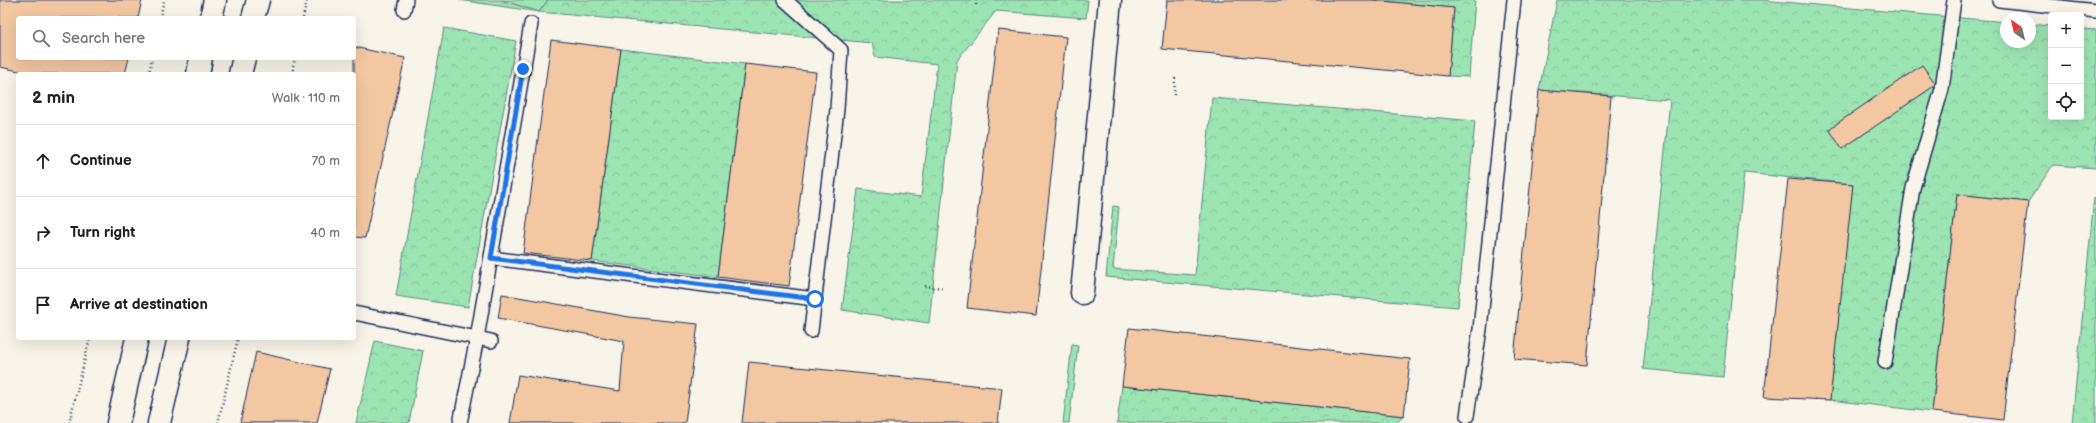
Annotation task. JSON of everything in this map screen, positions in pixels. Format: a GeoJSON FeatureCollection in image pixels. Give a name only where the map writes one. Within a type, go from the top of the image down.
{"type":"FeatureCollection","features":[{"type":"Feature","properties":{"kind":"street"},"geometry":{"type":"LineString","coordinates":[[211,16],[215,0]]}},
{"type":"Feature","properties":{"kind":"street"},"geometry":{"type":"LineString","coordinates":[[254,16],[258,0]]}},
{"type":"Feature","properties":{"kind":"street"},"geometry":{"type":"LineString","coordinates":[[1082,293],[1110,0]]}},
{"type":"Feature","properties":{"kind":"street"},"geometry":{"type":"LineString","coordinates":[[198,72],[201,60]]}},
{"type":"Feature","properties":{"kind":"street"},"geometry":{"type":"LineString","coordinates":[[240,72],[244,60]]}},
{"type":"Feature","properties":{"kind":"street"},"geometry":{"type":"LineString","coordinates":[[118,423],[137,340]]}},
{"type":"Feature","properties":{"kind":"street"},"geometry":{"type":"LineString","coordinates":[[159,423],[179,340]]}},
{"type":"Feature","properties":{"kind":"lane"},"geometry":{"type":"LineString","coordinates":[[785,0],[841,50],[837,109],[811,331]]}},
{"type":"Feature","properties":{"kind":"lane"},"geometry":{"type":"LineString","coordinates":[[1466,416],[1480,329],[1514,0]]}},
{"type":"Feature","properties":{"kind":"lane"},"geometry":{"type":"LineString","coordinates":[[1885,362],[1913,188],[1942,89],[1954,0]]}},
{"type":"Feature","properties":{"kind":"lane"},"geometry":{"type":"LineString","coordinates":[[1999,0],[2096,11]]}},
{"type":"Feature","properties":{"kind":"lane"},"geometry":{"type":"LineString","coordinates":[[460,423],[477,338],[531,24]]}},
{"type":"Feature","properties":{"kind":"lane"},"geometry":{"type":"LineString","coordinates":[[491,258],[815,299]]}},
{"type":"Feature","properties":{"kind":"lane"},"geometry":{"type":"LineString","coordinates":[[356,313],[492,341]]}},
{"type":"Feature","properties":{"kind":"path"},"geometry":{"type":"LineString","coordinates":[[160,16],[164,0]]}},
{"type":"Feature","properties":{"kind":"path"},"geometry":{"type":"LineString","coordinates":[[303,16],[307,0]]}},
{"type":"Feature","properties":{"kind":"path"},"geometry":{"type":"LineString","coordinates":[[976,0],[976,5]]}},
{"type":"Feature","properties":{"kind":"path"},"geometry":{"type":"LineString","coordinates":[[149,72],[152,60]]}},
{"type":"Feature","properties":{"kind":"path"},"geometry":{"type":"LineString","coordinates":[[292,72],[295,60]]}},
{"type":"Feature","properties":{"kind":"path"},"geometry":{"type":"LineString","coordinates":[[1174,95],[1175,78]]}},
{"type":"Feature","properties":{"kind":"path"},"geometry":{"type":"LineString","coordinates":[[925,286],[943,288]]}},
{"type":"Feature","properties":{"kind":"path"},"geometry":{"type":"LineString","coordinates":[[69,423],[90,340]]}},
{"type":"Feature","properties":{"kind":"path"},"geometry":{"type":"LineString","coordinates":[[218,423],[238,340]]}},
{"type":"Feature","properties":{"kind":"green space"},"geometry":{"type":"Polygon","coordinates":[[[459,0],[501,0],[539,12],[459,0]]]}},
{"type":"Feature","properties":{"kind":"green space"},"geometry":{"type":"Polygon","coordinates":[[[501,0],[548,0],[539,12],[501,0]]]}},
{"type":"Feature","properties":{"kind":"green space"},"geometry":{"type":"Polygon","coordinates":[[[548,0],[1088,0],[1086,18],[996,11],[957,60],[929,323],[842,310],[858,189],[921,197],[937,64],[875,57],[872,43],[539,12],[548,0]]]}},
{"type":"Feature","properties":{"kind":"green space"},"geometry":{"type":"Polygon","coordinates":[[[1372,0],[1475,0],[1469,77],[1448,76],[1454,8],[1372,0]]]}},
{"type":"Feature","properties":{"kind":"green space"},"geometry":{"type":"Polygon","coordinates":[[[1557,0],[1761,0],[2000,21],[2000,48],[2036,48],[2036,25],[2048,26],[2048,120],[2084,120],[2084,29],[2096,30],[2096,168],[2053,165],[2028,202],[1957,194],[1932,412],[1830,400],[1852,184],[1744,173],[1723,377],[1643,369],[1670,100],[1539,90],[1557,0]]]}},
{"type":"Feature","properties":{"kind":"green space"},"geometry":{"type":"Polygon","coordinates":[[[444,28],[516,41],[468,307],[396,296],[444,28]]]}},
{"type":"Feature","properties":{"kind":"green space"},"geometry":{"type":"Polygon","coordinates":[[[621,49],[745,64],[718,277],[592,261],[621,49]]]}},
{"type":"Feature","properties":{"kind":"green space"},"geometry":{"type":"Polygon","coordinates":[[[1212,98],[1475,121],[1458,307],[1106,277],[1113,206],[1119,207],[1113,269],[1195,275],[1212,98]]]}},
{"type":"Feature","properties":{"kind":"green space"},"geometry":{"type":"Polygon","coordinates":[[[2094,198],[2096,198],[2096,423],[2072,423],[2094,198]]]}},
{"type":"Feature","properties":{"kind":"green space"},"geometry":{"type":"Polygon","coordinates":[[[375,341],[423,351],[409,423],[356,423],[375,341]]]}},
{"type":"Feature","properties":{"kind":"green space"},"geometry":{"type":"Polygon","coordinates":[[[1072,344],[1078,345],[1069,423],[1063,423],[1072,344]]]}},
{"type":"Feature","properties":{"kind":"green space"},"geometry":{"type":"Polygon","coordinates":[[[1122,386],[1404,416],[1396,423],[1117,423],[1122,386]]]}},
{"type":"Feature","properties":{"kind":"building"},"geometry":{"type":"Polygon","coordinates":[[[0,0],[142,0],[138,16],[16,16],[16,60],[128,60],[126,72],[24,72],[0,67],[0,0]]]}},
{"type":"Feature","properties":{"kind":"building"},"geometry":{"type":"Polygon","coordinates":[[[1167,0],[1372,0],[1454,8],[1448,76],[1162,49],[1167,0]]]}},
{"type":"Feature","properties":{"kind":"building"},"geometry":{"type":"Polygon","coordinates":[[[998,30],[1066,37],[1036,316],[967,308],[998,30]]]}},
{"type":"Feature","properties":{"kind":"building"},"geometry":{"type":"Polygon","coordinates":[[[551,40],[621,49],[592,261],[523,253],[551,40]]]}},
{"type":"Feature","properties":{"kind":"building"},"geometry":{"type":"Polygon","coordinates":[[[356,47],[405,58],[365,238],[356,237],[356,72],[354,72],[356,47]]]}},
{"type":"Feature","properties":{"kind":"building"},"geometry":{"type":"Polygon","coordinates":[[[745,64],[816,72],[789,286],[718,277],[745,64]]]}},
{"type":"Feature","properties":{"kind":"building"},"geometry":{"type":"Polygon","coordinates":[[[1922,65],[1935,83],[1934,86],[1842,149],[1829,129],[1922,65]]]}},
{"type":"Feature","properties":{"kind":"building"},"geometry":{"type":"Polygon","coordinates":[[[1539,90],[1611,96],[1587,365],[1514,359],[1539,90]]]}},
{"type":"Feature","properties":{"kind":"building"},"geometry":{"type":"Polygon","coordinates":[[[1788,179],[1853,184],[1830,400],[1764,397],[1788,179]]]}},
{"type":"Feature","properties":{"kind":"building"},"geometry":{"type":"Polygon","coordinates":[[[1957,194],[2028,202],[2003,420],[1932,412],[1957,194]]]}},
{"type":"Feature","properties":{"kind":"building"},"geometry":{"type":"Polygon","coordinates":[[[502,294],[629,317],[698,324],[685,423],[510,423],[518,375],[620,391],[624,341],[498,318],[502,294]]]}},
{"type":"Feature","properties":{"kind":"building"},"geometry":{"type":"Polygon","coordinates":[[[1129,328],[1410,359],[1404,416],[1122,386],[1129,328]]]}},
{"type":"Feature","properties":{"kind":"building"},"geometry":{"type":"Polygon","coordinates":[[[256,352],[330,369],[317,423],[240,423],[256,352]]]}},
{"type":"Feature","properties":{"kind":"building"},"geometry":{"type":"Polygon","coordinates":[[[749,362],[1002,388],[998,423],[742,423],[749,362]]]}},
{"type":"Feature","properties":{"kind":"route"},"geometry":{"type":"LineString","coordinates":[[523,69],[491,258],[815,299]]}}]}
